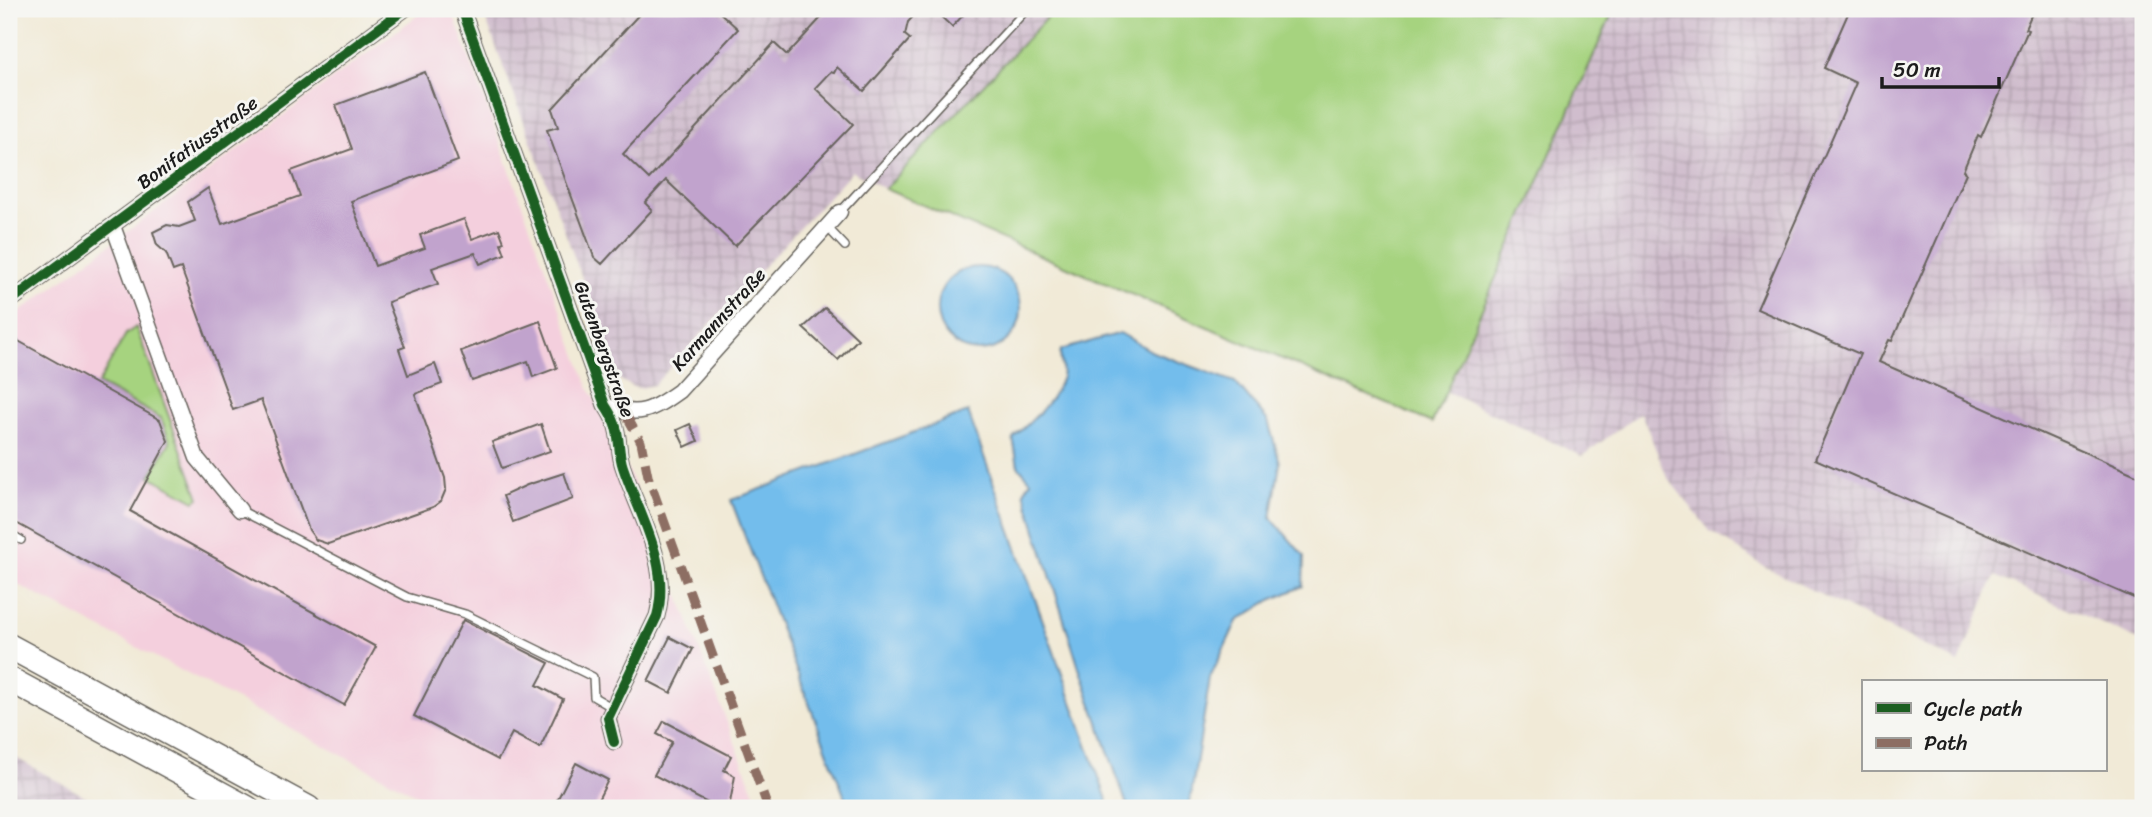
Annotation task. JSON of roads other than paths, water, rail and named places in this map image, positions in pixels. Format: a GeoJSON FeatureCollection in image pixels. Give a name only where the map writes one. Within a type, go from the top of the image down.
{"type":"FeatureCollection","features":[{"type":"Feature","properties":{"kind":"highway"},"geometry":{"type":"LineString","coordinates":[[9,646],[307,808]]}},
{"type":"Feature","properties":{"kind":"highway"},"geometry":{"type":"LineString","coordinates":[[9,679],[247,808]]}},
{"type":"Feature","properties":{"kind":"street","name":"Bonifatiusstraße"},"geometry":{"type":"LineString","coordinates":[[9,302],[405,9]]}},
{"type":"Feature","properties":{"kind":"street","name":"Gutenbergstraße"},"geometry":{"type":"LineString","coordinates":[[462,9],[606,405],[616,426],[622,464],[662,577],[662,599],[657,616],[608,718],[614,742]]}},
{"type":"Feature","properties":{"kind":"street","name":"Karmannstraße"},"geometry":{"type":"LineString","coordinates":[[606,405],[625,412],[655,409],[679,391],[840,212]]}},
{"type":"Feature","properties":{"kind":"street"},"geometry":{"type":"LineString","coordinates":[[113,226],[197,458],[240,510]]}},
{"type":"Feature","properties":{"kind":"lane"},"geometry":{"type":"LineString","coordinates":[[840,212],[1027,9]]}},
{"type":"Feature","properties":{"kind":"lane"},"geometry":{"type":"LineString","coordinates":[[827,227],[845,246]]}},
{"type":"Feature","properties":{"kind":"lane"},"geometry":{"type":"LineString","coordinates":[[240,510],[407,597],[466,614],[593,677],[594,697],[613,709]]}},
{"type":"Feature","properties":{"kind":"lane"},"geometry":{"type":"LineString","coordinates":[[9,533],[22,540]]}},
{"type":"Feature","properties":{"kind":"water"},"geometry":{"type":"Polygon","coordinates":[[[979,267],[995,270],[1009,279],[1018,293],[1021,309],[1018,325],[1009,339],[995,348],[979,351],[963,348],[949,339],[940,325],[937,309],[940,293],[949,279],[963,270],[979,267]]]}},
{"type":"Feature","properties":{"kind":"water"},"geometry":{"type":"Polygon","coordinates":[[[1120,333],[1153,352],[1235,382],[1268,421],[1280,463],[1271,518],[1304,556],[1303,586],[1271,600],[1237,621],[1210,678],[1189,808],[1128,808],[1080,671],[1024,492],[1031,481],[1018,466],[1013,438],[1041,410],[1058,386],[1063,374],[1061,350],[1120,333]]]}},
{"type":"Feature","properties":{"kind":"water"},"geometry":{"type":"Polygon","coordinates":[[[968,412],[1110,808],[849,808],[731,500],[968,412]]]}}]}
